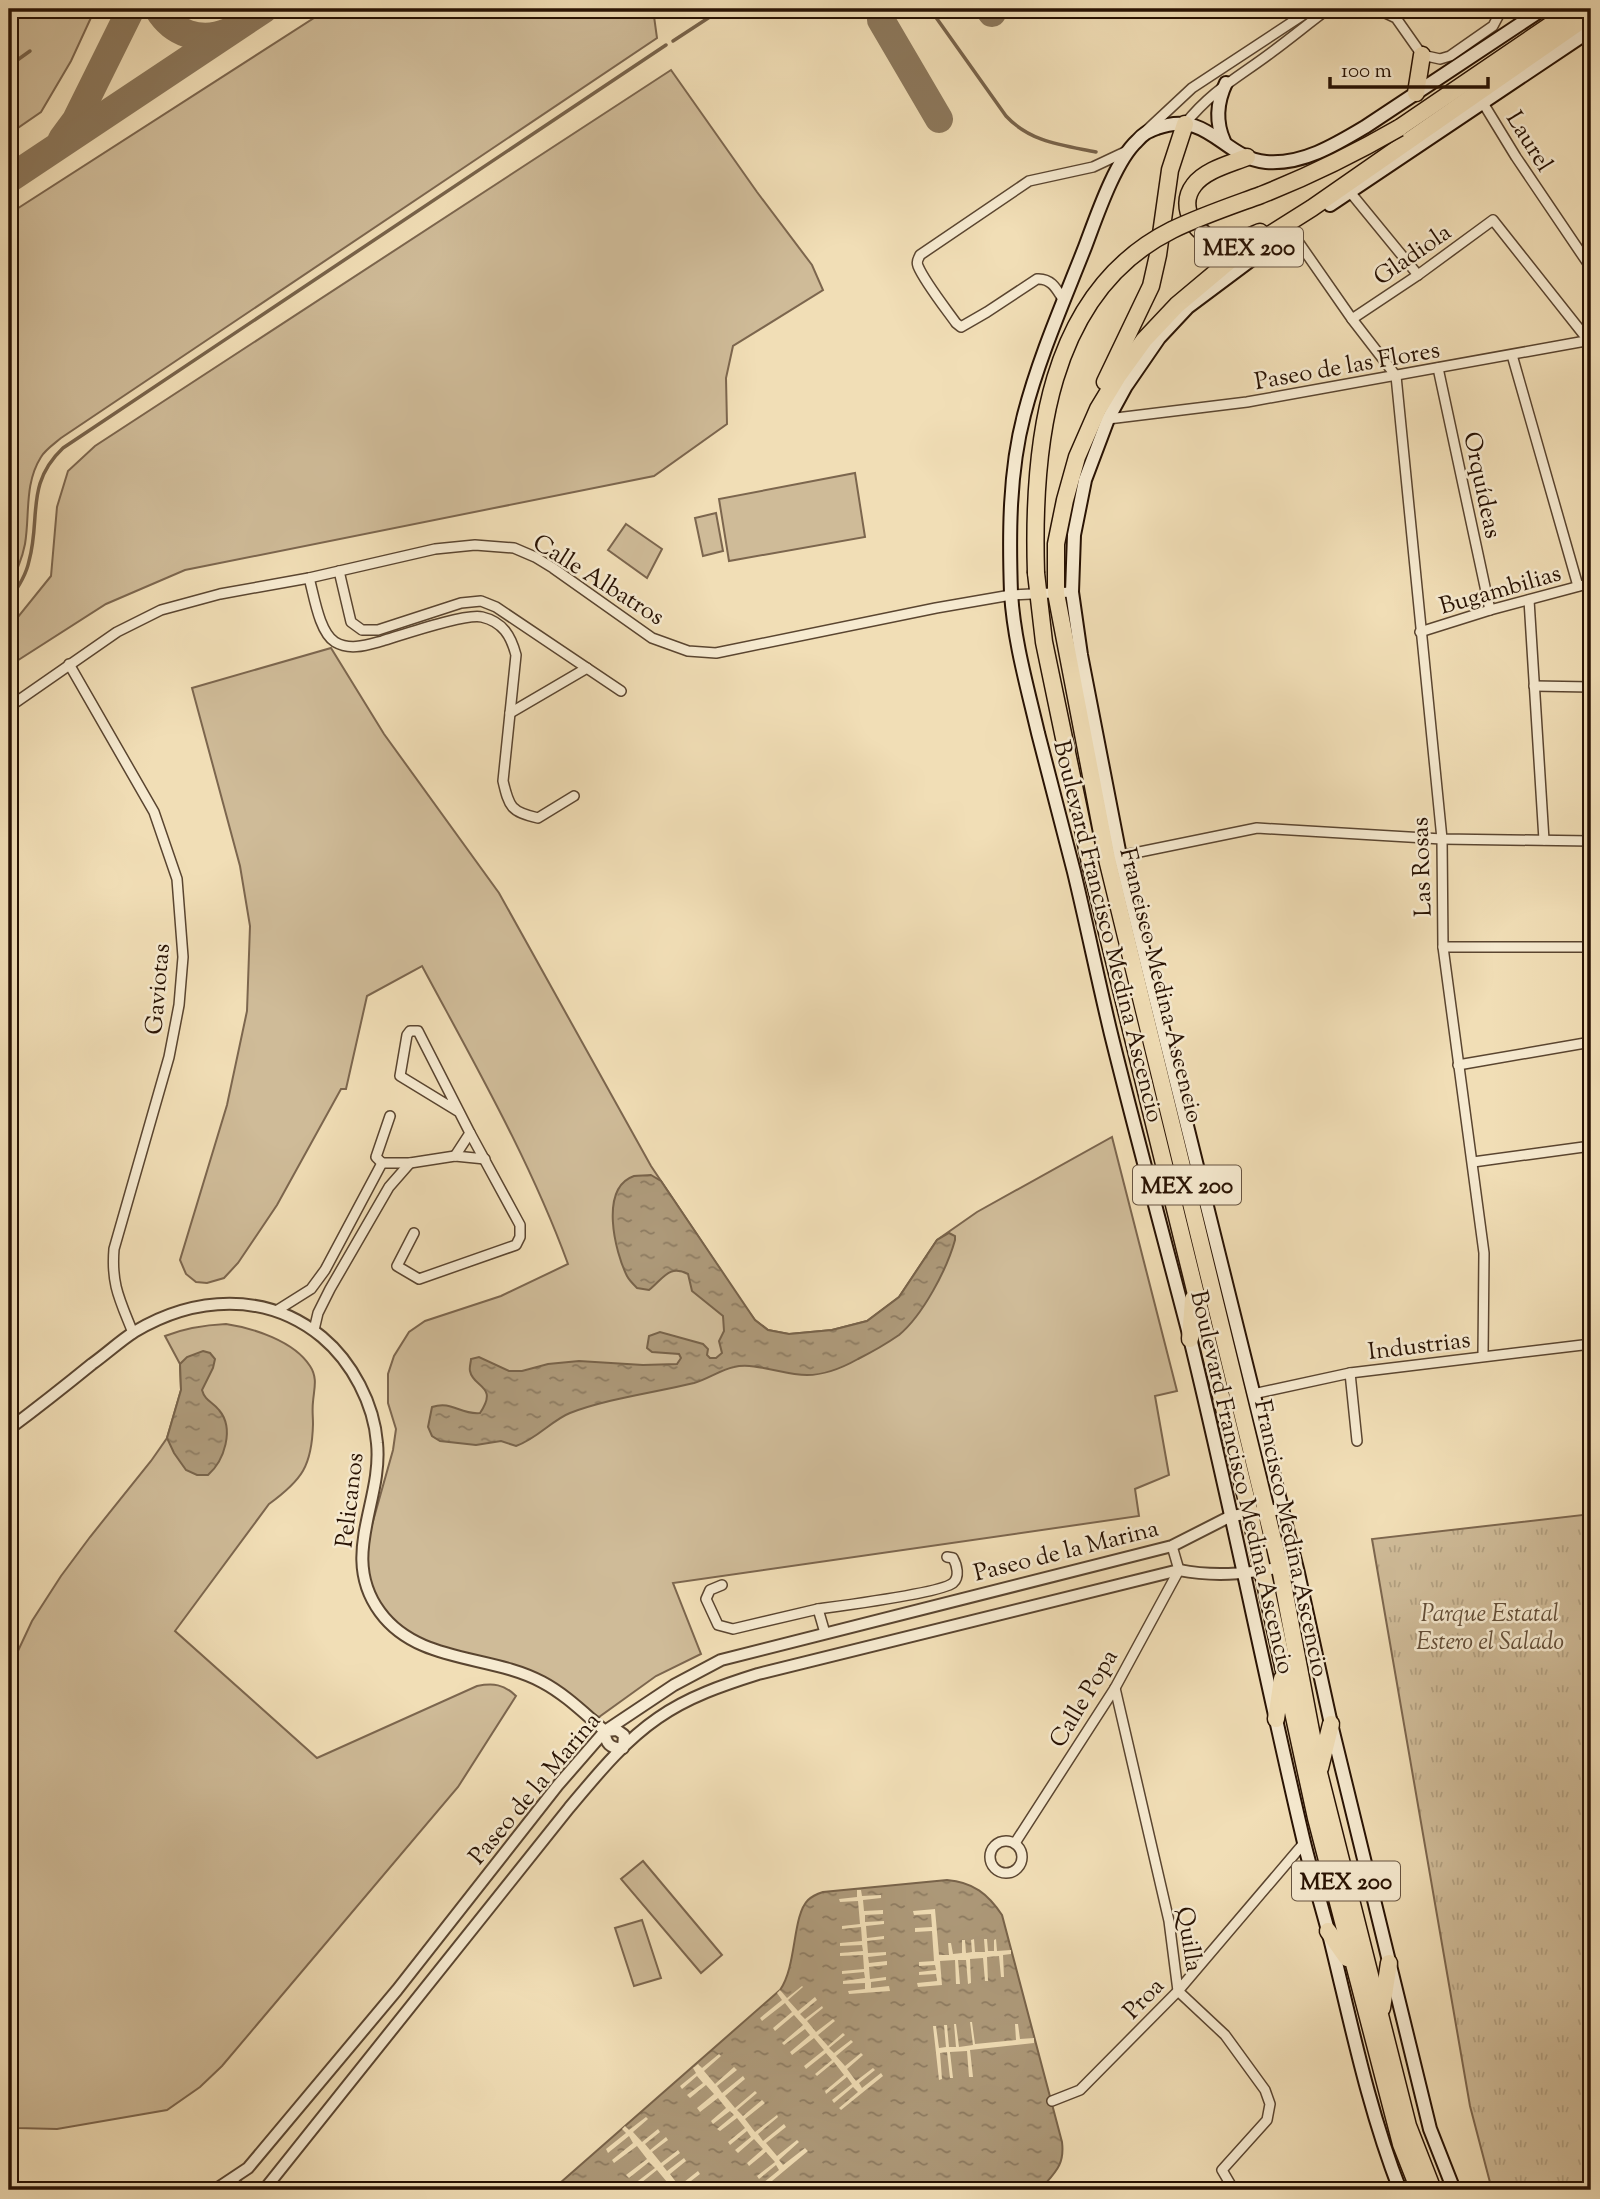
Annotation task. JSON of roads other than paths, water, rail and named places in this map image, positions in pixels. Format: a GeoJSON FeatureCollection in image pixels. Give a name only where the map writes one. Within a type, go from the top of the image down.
{"type":"FeatureCollection","features":[{"type":"Feature","properties":{"kind":"highway","name":"Francisco Medina Ascencio"},"geometry":{"type":"LineString","coordinates":[[1433,2190],[1408,2126],[1319,1773],[1288,1566],[1266,1511],[1194,1283],[1090,863],[1044,642],[1036,573],[1036,488],[1053,384],[1062,354],[1074,327],[1098,290],[1122,264],[1170,231],[1352,155],[1399,128],[1574,9]]}},
{"type":"Feature","properties":{"kind":"highway","name":"Francisco Medina Ascencio"},"geometry":{"type":"LineString","coordinates":[[1419,2190],[1401,2144],[1353,1968],[1283,1670],[1263,1571],[1266,1511],[1114,858],[1056,544],[1076,457],[1103,414],[1118,376],[1144,340],[1177,305],[1233,258],[1312,208],[1591,13]]}},
{"type":"Feature","properties":{"kind":"highway"},"geometry":{"type":"LineString","coordinates":[[1416,93],[1422,55]]}},
{"type":"Feature","properties":{"kind":"highway"},"geometry":{"type":"LineString","coordinates":[[1103,414],[1106,377],[1135,324],[1151,286],[1170,170],[1185,124]]}},
{"type":"Feature","properties":{"kind":"highway"},"geometry":{"type":"LineString","coordinates":[[1247,157],[1212,172],[1193,186],[1189,194],[1188,209],[1196,228],[1202,233],[1221,242],[1236,242],[1312,208]]}},
{"type":"Feature","properties":{"kind":"highway"},"geometry":{"type":"LineString","coordinates":[[1190,1339],[1194,1283]]}},
{"type":"Feature","properties":{"kind":"highway"},"geometry":{"type":"LineString","coordinates":[[1276,1719],[1283,1670]]}},
{"type":"Feature","properties":{"kind":"highway"},"geometry":{"type":"LineString","coordinates":[[1319,1773],[1331,1724]]}},
{"type":"Feature","properties":{"kind":"highway"},"geometry":{"type":"LineString","coordinates":[[1328,1931],[1353,1968]]}},
{"type":"Feature","properties":{"kind":"highway"},"geometry":{"type":"LineString","coordinates":[[1381,2018],[1389,1963]]}},
{"type":"Feature","properties":{"kind":"main road"},"geometry":{"type":"LineString","coordinates":[[1185,124],[1199,127],[1247,157],[1269,162],[1307,157],[1335,145],[1543,9]]}},
{"type":"Feature","properties":{"kind":"main road","name":"Francisco Medina Ascencio"},"geometry":{"type":"LineString","coordinates":[[1103,414],[1152,348],[1188,307],[1290,230],[1591,30]]}},
{"type":"Feature","properties":{"kind":"main road"},"geometry":{"type":"LineString","coordinates":[[1224,141],[1218,124],[1218,110],[1226,83]]}},
{"type":"Feature","properties":{"kind":"main road","name":"Boulevard Francisco Medina Ascencio"},"geometry":{"type":"LineString","coordinates":[[1185,124],[1169,125],[1140,137],[1128,150],[1104,198],[1036,372],[1022,421],[1014,472],[1011,595],[1016,647],[1190,1339],[1304,1843],[1380,2138],[1399,2190]]}},
{"type":"Feature","properties":{"kind":"main road","name":"Francisco Medina Ascencio"},"geometry":{"type":"LineString","coordinates":[[1114,858],[1253,1394],[1266,1511]]}},
{"type":"Feature","properties":{"kind":"main road","name":"Francisco Medina Ascencio"},"geometry":{"type":"LineString","coordinates":[[1288,1566],[1331,1724],[1430,2129],[1454,2190]]}},
{"type":"Feature","properties":{"kind":"street"},"geometry":{"type":"LineString","coordinates":[[1140,137],[1192,88],[1311,9]]}},
{"type":"Feature","properties":{"kind":"street"},"geometry":{"type":"LineString","coordinates":[[1185,124],[1226,83],[1271,54],[1328,9]]}},
{"type":"Feature","properties":{"kind":"street"},"geometry":{"type":"LineString","coordinates":[[1377,9],[1396,18]]}},
{"type":"Feature","properties":{"kind":"street"},"geometry":{"type":"LineString","coordinates":[[1389,9],[1422,55],[1440,59],[1493,26],[1502,9]]}},
{"type":"Feature","properties":{"kind":"street","name":"Laurel"},"geometry":{"type":"LineString","coordinates":[[1483,103],[1591,268]]}},
{"type":"Feature","properties":{"kind":"street"},"geometry":{"type":"LineString","coordinates":[[1064,301],[1051,282],[1037,279],[961,327],[933,289],[918,265],[918,259],[920,255],[1029,181],[1093,167],[1128,150]]}},
{"type":"Feature","properties":{"kind":"street"},"geometry":{"type":"LineString","coordinates":[[1350,192],[1418,275]]}},
{"type":"Feature","properties":{"kind":"street","name":"Gladiola"},"geometry":{"type":"LineString","coordinates":[[1352,319],[1493,220],[1590,340]]}},
{"type":"Feature","properties":{"kind":"street"},"geometry":{"type":"LineString","coordinates":[[1290,230],[1352,319],[1396,376]]}},
{"type":"Feature","properties":{"kind":"street","name":"Paseo de las Flores"},"geometry":{"type":"LineString","coordinates":[[1103,414],[1247,402],[1590,340]]}},
{"type":"Feature","properties":{"kind":"street"},"geometry":{"type":"LineString","coordinates":[[1513,355],[1578,586]]}},
{"type":"Feature","properties":{"kind":"street","name":"Orquídeas"},"geometry":{"type":"LineString","coordinates":[[1438,368],[1490,610]]}},
{"type":"Feature","properties":{"kind":"street","name":"Las Rosas"},"geometry":{"type":"LineString","coordinates":[[1396,376],[1441,839],[1443,947],[1484,1253],[1483,1356]]}},
{"type":"Feature","properties":{"kind":"street","name":"Calle Albatros"},"geometry":{"type":"LineString","coordinates":[[9,708],[117,632],[161,610],[220,594],[309,578],[435,550],[475,545],[514,548],[554,568],[653,638],[688,651],[716,653],[936,608],[1011,595],[1064,592]]}},
{"type":"Feature","properties":{"kind":"street"},"geometry":{"type":"LineString","coordinates":[[339,571],[351,621],[362,629],[378,630],[461,603],[481,600],[496,607],[621,691]]}},
{"type":"Feature","properties":{"kind":"street"},"geometry":{"type":"LineString","coordinates":[[309,578],[324,631],[335,642],[358,648],[462,618],[481,617],[503,628],[512,639],[516,655],[503,781],[508,801],[520,814],[538,818],[574,796]]}},
{"type":"Feature","properties":{"kind":"street","name":"Bugambilias"},"geometry":{"type":"LineString","coordinates":[[1420,632],[1591,583]]}},
{"type":"Feature","properties":{"kind":"street"},"geometry":{"type":"LineString","coordinates":[[1529,600],[1544,840]]}},
{"type":"Feature","properties":{"kind":"street"},"geometry":{"type":"LineString","coordinates":[[461,603],[462,618]]}},
{"type":"Feature","properties":{"kind":"street"},"geometry":{"type":"LineString","coordinates":[[503,628],[512,618]]}},
{"type":"Feature","properties":{"kind":"street"},"geometry":{"type":"LineString","coordinates":[[369,630],[369,644]]}},
{"type":"Feature","properties":{"kind":"street","name":"Gaviotas"},"geometry":{"type":"LineString","coordinates":[[69,664],[154,812],[177,879],[183,957],[179,1004],[169,1058],[114,1249],[112,1270],[115,1287],[133,1333]]}},
{"type":"Feature","properties":{"kind":"street"},"geometry":{"type":"LineString","coordinates":[[510,713],[587,668]]}},
{"type":"Feature","properties":{"kind":"street"},"geometry":{"type":"LineString","coordinates":[[1534,686],[1591,687]]}},
{"type":"Feature","properties":{"kind":"street"},"geometry":{"type":"LineString","coordinates":[[1090,863],[1257,828],[1441,839],[1591,841]]}},
{"type":"Feature","properties":{"kind":"street"},"geometry":{"type":"LineString","coordinates":[[1443,947],[1591,947]]}},
{"type":"Feature","properties":{"kind":"street"},"geometry":{"type":"LineString","coordinates":[[414,1233],[397,1266],[419,1279],[516,1245],[520,1237],[520,1224],[418,1031],[410,1031],[400,1076],[459,1112]]}},
{"type":"Feature","properties":{"kind":"street"},"geometry":{"type":"LineString","coordinates":[[1458,1065],[1591,1042]]}},
{"type":"Feature","properties":{"kind":"street"},"geometry":{"type":"LineString","coordinates":[[390,1116],[376,1157],[382,1163],[410,1163],[455,1156],[485,1159]]}},
{"type":"Feature","properties":{"kind":"street"},"geometry":{"type":"LineString","coordinates":[[455,1156],[470,1133]]}},
{"type":"Feature","properties":{"kind":"street"},"geometry":{"type":"LineString","coordinates":[[1473,1161],[1591,1146]]}},
{"type":"Feature","properties":{"kind":"street"},"geometry":{"type":"LineString","coordinates":[[276,1311],[311,1289],[325,1270],[382,1163]]}},
{"type":"Feature","properties":{"kind":"street"},"geometry":{"type":"LineString","coordinates":[[314,1330],[326,1298],[389,1187],[410,1163]]}},
{"type":"Feature","properties":{"kind":"street"},"geometry":{"type":"LineString","coordinates":[[375,1177],[389,1187]]}},
{"type":"Feature","properties":{"kind":"street"},"geometry":{"type":"LineString","coordinates":[[311,1289],[326,1298]]}},
{"type":"Feature","properties":{"kind":"street","name":"Pelicanos"},"geometry":{"type":"LineString","coordinates":[[9,1429],[133,1333],[158,1320],[189,1309],[226,1303],[250,1304],[276,1311],[314,1330],[335,1347],[347,1362],[372,1419],[377,1443],[376,1465],[362,1545],[362,1566],[368,1589],[379,1611],[395,1630],[419,1645],[543,1682],[605,1731],[617,1730],[624,1735],[622,1748]]}},
{"type":"Feature","properties":{"kind":"street","name":"Industrias"},"geometry":{"type":"LineString","coordinates":[[1253,1394],[1350,1373],[1591,1344]]}},
{"type":"Feature","properties":{"kind":"street"},"geometry":{"type":"LineString","coordinates":[[1350,1373],[1357,1441]]}},
{"type":"Feature","properties":{"kind":"street","name":"Paseo de la Marina"},"geometry":{"type":"LineString","coordinates":[[215,2190],[248,2168],[558,1785],[605,1731],[674,1685],[721,1660],[1172,1546],[1231,1516],[1266,1511]]}},
{"type":"Feature","properties":{"kind":"street"},"geometry":{"type":"LineString","coordinates":[[1172,1546],[1179,1570]]}},
{"type":"Feature","properties":{"kind":"street"},"geometry":{"type":"LineString","coordinates":[[722,1585],[710,1590],[706,1599],[718,1625],[733,1629],[818,1609],[952,1585],[957,1578],[957,1568],[953,1558],[947,1557]]}},
{"type":"Feature","properties":{"kind":"street","name":"Paseo de la Marina"},"geometry":{"type":"LineString","coordinates":[[264,2190],[569,1808],[622,1748],[657,1719],[689,1700],[747,1677],[1179,1570],[1202,1574],[1245,1574],[1288,1566]]}},
{"type":"Feature","properties":{"kind":"street","name":"Calle Popa"},"geometry":{"type":"LineString","coordinates":[[1015,1843],[1115,1688],[1179,1570]]}},
{"type":"Feature","properties":{"kind":"street"},"geometry":{"type":"LineString","coordinates":[[818,1609],[841,1653]]}},
{"type":"Feature","properties":{"kind":"street"},"geometry":{"type":"LineString","coordinates":[[810,1636],[817,1659]]}},
{"type":"Feature","properties":{"kind":"street","name":"Quilla"},"geometry":{"type":"LineString","coordinates":[[1115,1688],[1169,1921],[1178,1991],[1225,2035],[1265,2090],[1270,2104],[1267,2120],[1223,2170],[1231,2190]]}},
{"type":"Feature","properties":{"kind":"street","name":"Proa"},"geometry":{"type":"LineString","coordinates":[[1052,2101],[1080,2090],[1178,1991],[1304,1843]]}},
{"type":"Feature","properties":{"kind":"street"},"geometry":{"type":"LineString","coordinates":[[432,1944],[450,1958]]}},
{"type":"Feature","properties":{"kind":"street"},"geometry":{"type":"LineString","coordinates":[[231,2181],[243,2190]]}},
{"type":"Feature","properties":{"kind":"water"},"geometry":{"type":"Polygon","coordinates":[[[651,1175],[661,1181],[755,1320],[768,1330],[789,1334],[832,1330],[867,1321],[899,1297],[937,1240],[949,1233],[955,1236],[955,1240],[933,1291],[908,1326],[879,1348],[834,1370],[807,1375],[751,1366],[734,1367],[694,1383],[570,1413],[516,1446],[501,1441],[476,1445],[440,1441],[432,1436],[428,1427],[432,1407],[445,1405],[480,1413],[485,1404],[486,1392],[470,1371],[471,1359],[479,1357],[509,1371],[579,1361],[677,1364],[681,1358],[679,1354],[652,1352],[647,1348],[649,1336],[660,1332],[703,1344],[708,1349],[707,1355],[710,1358],[716,1358],[722,1353],[719,1341],[724,1331],[723,1316],[692,1291],[688,1274],[681,1271],[671,1272],[649,1290],[637,1288],[622,1265],[613,1222],[616,1193],[623,1183],[634,1176],[651,1175]]]}},
{"type":"Feature","properties":{"kind":"water"},"geometry":{"type":"Polygon","coordinates":[[[203,1351],[210,1353],[215,1359],[202,1390],[224,1418],[227,1435],[223,1453],[214,1469],[208,1475],[197,1475],[186,1470],[167,1438],[181,1390],[180,1364],[187,1357],[203,1351]]]}},
{"type":"Feature","properties":{"kind":"water"},"geometry":{"type":"Polygon","coordinates":[[[947,1880],[965,1883],[979,1890],[1002,1915],[1062,2142],[1060,2163],[1040,2190],[552,2190],[780,1990],[789,1968],[799,1917],[803,1907],[815,1895],[947,1880]]]}},
{"type":"Feature","properties":{"kind":"waterway"},"geometry":{"type":"LineString","coordinates":[[673,41],[722,9]]}},
{"type":"Feature","properties":{"kind":"waterway"},"geometry":{"type":"LineString","coordinates":[[930,9],[1015,125],[1047,141],[1096,152]]}},
{"type":"Feature","properties":{"kind":"waterway"},"geometry":{"type":"LineString","coordinates":[[9,600],[28,566],[36,502],[43,475],[63,448],[666,45]]}},
{"type":"Feature","properties":{"kind":"waterway"},"geometry":{"type":"LineString","coordinates":[[9,66],[30,51]]}},
{"type":"Feature","properties":{"kind":"park label","name":"Parque Estatal Estero el Salado"},"geometry":{"type":"Point","coordinates":[1490,1627]}}]}
